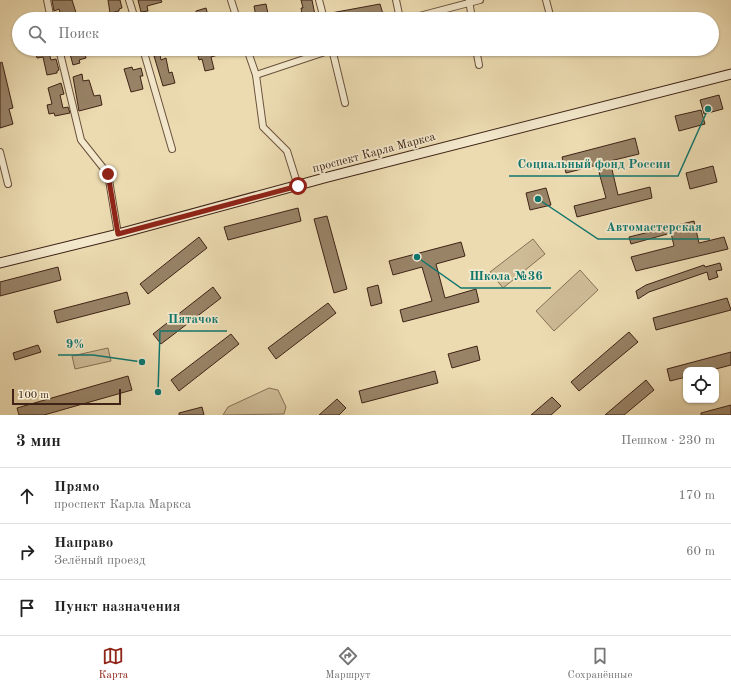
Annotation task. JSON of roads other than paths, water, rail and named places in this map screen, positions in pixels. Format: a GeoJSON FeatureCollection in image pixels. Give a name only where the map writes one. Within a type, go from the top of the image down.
{"type":"FeatureCollection","features":[{"type":"Feature","properties":{"kind":"street"},"geometry":{"type":"LineString","coordinates":[[47,0],[50,12]]}},
{"type":"Feature","properties":{"kind":"street"},"geometry":{"type":"LineString","coordinates":[[129,0],[133,12]]}},
{"type":"Feature","properties":{"kind":"street"},"geometry":{"type":"LineString","coordinates":[[231,0],[235,12]]}},
{"type":"Feature","properties":{"kind":"street"},"geometry":{"type":"LineString","coordinates":[[319,0],[322,12]]}},
{"type":"Feature","properties":{"kind":"street"},"geometry":{"type":"LineString","coordinates":[[396,0],[399,12]]}},
{"type":"Feature","properties":{"kind":"street"},"geometry":{"type":"LineString","coordinates":[[432,12],[469,1],[480,0]]}},
{"type":"Feature","properties":{"kind":"street"},"geometry":{"type":"LineString","coordinates":[[546,0],[549,12]]}},
{"type":"Feature","properties":{"kind":"street"},"geometry":{"type":"LineString","coordinates":[[469,1],[471,12]]}},
{"type":"Feature","properties":{"kind":"street"},"geometry":{"type":"LineString","coordinates":[[61,56],[81,140],[108,174],[118,234]]}},
{"type":"Feature","properties":{"kind":"street"},"geometry":{"type":"LineString","coordinates":[[145,56],[172,149]]}},
{"type":"Feature","properties":{"kind":"street"},"geometry":{"type":"LineString","coordinates":[[249,56],[256,75],[263,127],[287,151],[298,186]]}},
{"type":"Feature","properties":{"kind":"street"},"geometry":{"type":"LineString","coordinates":[[256,75],[312,56]]}},
{"type":"Feature","properties":{"kind":"street"},"geometry":{"type":"LineString","coordinates":[[334,56],[345,103]]}},
{"type":"Feature","properties":{"kind":"street"},"geometry":{"type":"LineString","coordinates":[[477,56],[479,65]]}},
{"type":"Feature","properties":{"kind":"street","name":"проспект Карла Маркса"},"geometry":{"type":"LineString","coordinates":[[0,263],[118,234],[731,74]]}},
{"type":"Feature","properties":{"kind":"street"},"geometry":{"type":"LineString","coordinates":[[0,152],[8,184]]}},
{"type":"Feature","properties":{"kind":"place","name":"Социальный фонд России"},"geometry":{"type":"Point","coordinates":[708,109]}},
{"type":"Feature","properties":{"kind":"place","name":"Автомастерская"},"geometry":{"type":"Point","coordinates":[538,199]}},
{"type":"Feature","properties":{"kind":"place","name":"Школа №36"},"geometry":{"type":"Point","coordinates":[417,257]}},
{"type":"Feature","properties":{"kind":"place","name":"9%"},"geometry":{"type":"Point","coordinates":[142,362]}},
{"type":"Feature","properties":{"kind":"place","name":"Пятачок"},"geometry":{"type":"Point","coordinates":[158,392]}}]}
